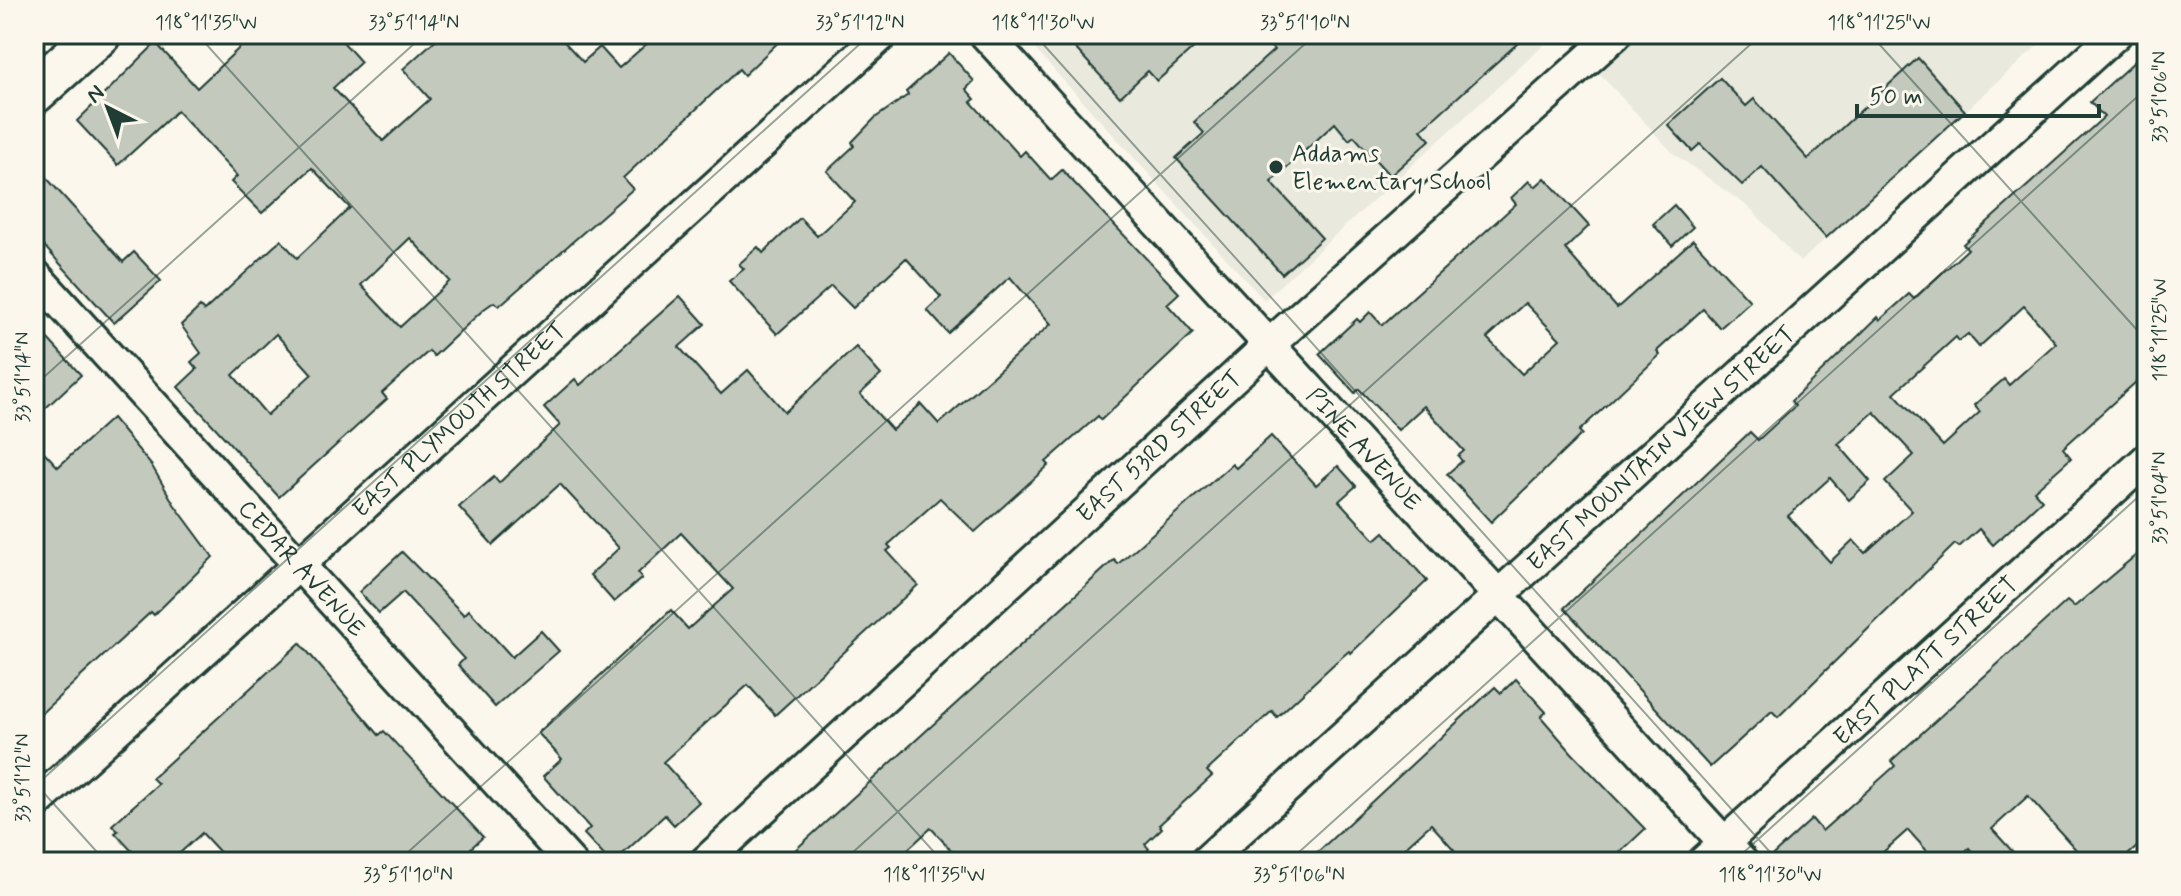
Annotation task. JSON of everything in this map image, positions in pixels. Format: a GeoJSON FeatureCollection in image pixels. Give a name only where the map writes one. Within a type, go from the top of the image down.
{"type":"FeatureCollection","features":[{"type":"Feature","properties":{"kind":"street"},"geometry":{"type":"LineString","coordinates":[[34,92],[99,34]]}},
{"type":"Feature","properties":{"kind":"street","name":"EAST PLYMOUTH STREET"},"geometry":{"type":"LineString","coordinates":[[34,805],[883,34]]}},
{"type":"Feature","properties":{"kind":"street","name":"PINE AVENUE"},"geometry":{"type":"LineString","coordinates":[[985,34],[1271,343],[1497,595],[1723,855]]}},
{"type":"Feature","properties":{"kind":"street","name":"EAST 53RD STREET"},"geometry":{"type":"LineString","coordinates":[[705,862],[1271,343],[1616,34]]}},
{"type":"Feature","properties":{"kind":"street","name":"EAST MOUNTAIN VIEW STREET"},"geometry":{"type":"LineString","coordinates":[[1205,862],[2116,34]]}},
{"type":"Feature","properties":{"kind":"street","name":"CEDAR AVENUE"},"geometry":{"type":"LineString","coordinates":[[34,274],[570,862]]}},
{"type":"Feature","properties":{"kind":"street","name":"EAST PLATT STREET"},"geometry":{"type":"LineString","coordinates":[[1723,855],[2147,459]]}},
{"type":"Feature","properties":{"kind":"shaded area","name":"Addams Elementary School"},"geometry":{"type":"Polygon","coordinates":[[[1021,34],[1556,34],[1264,300],[1021,34]]]}},
{"type":"Feature","properties":{"kind":"shaded area"},"geometry":{"type":"Polygon","coordinates":[[[1563,34],[2050,34],[1800,262],[1751,209],[1673,153],[1563,34]]]}},
{"type":"Feature","properties":{"kind":"building"},"geometry":{"type":"Polygon","coordinates":[[[254,34],[336,34],[361,62],[333,88],[383,141],[430,99],[403,69],[442,34],[557,34],[583,62],[600,47],[619,68],[658,34],[787,34],[744,75],[739,69],[623,178],[633,189],[499,306],[494,302],[484,309],[434,356],[429,351],[382,393],[387,399],[279,497],[178,387],[197,369],[191,362],[201,353],[181,325],[200,307],[204,311],[281,240],[297,258],[350,208],[312,168],[262,213],[231,182],[237,176],[177,111],[118,165],[77,121],[156,43],[197,88],[254,34]],[[410,238],[361,285],[400,327],[450,281],[410,238]],[[276,334],[233,375],[267,415],[312,374],[276,334]]]}},
{"type":"Feature","properties":{"kind":"building"},"geometry":{"type":"Polygon","coordinates":[[[1062,34],[1209,34],[1157,81],[1148,71],[1120,97],[1062,34]]]}},
{"type":"Feature","properties":{"kind":"building"},"geometry":{"type":"Polygon","coordinates":[[[1260,34],[1528,34],[1421,130],[1430,140],[1390,176],[1354,136],[1349,140],[1335,123],[1271,182],[1322,238],[1282,274],[1176,158],[1204,133],[1194,122],[1274,50],[1260,34]]]}},
{"type":"Feature","properties":{"kind":"building"},"geometry":{"type":"Polygon","coordinates":[[[949,53],[974,81],[966,89],[975,99],[971,102],[1020,156],[1025,151],[1051,180],[1062,170],[1179,293],[1167,304],[1193,333],[1101,420],[1098,416],[1046,462],[1049,465],[975,532],[940,498],[888,545],[891,548],[887,551],[918,585],[775,715],[748,685],[663,762],[699,802],[674,825],[665,815],[614,862],[610,862],[584,834],[590,828],[543,776],[562,759],[538,733],[671,610],[688,629],[733,589],[681,533],[638,573],[642,578],[614,602],[590,575],[619,548],[560,484],[493,545],[459,507],[494,477],[499,483],[560,425],[544,407],[575,379],[580,385],[680,296],[705,324],[679,347],[721,394],[748,370],[785,412],[856,347],[881,375],[860,394],[892,430],[921,404],[939,424],[1051,324],[1010,277],[948,333],[927,310],[941,297],[906,258],[853,308],[831,286],[777,334],[729,281],[744,269],[739,264],[758,247],[763,253],[800,218],[817,236],[855,202],[827,171],[854,146],[852,142],[875,118],[908,95],[906,92],[949,53]]]}},
{"type":"Feature","properties":{"kind":"building"},"geometry":{"type":"Polygon","coordinates":[[[1918,58],[1965,111],[1826,238],[1762,167],[1742,185],[1700,144],[1692,151],[1668,125],[1720,78],[1746,106],[1754,99],[1808,159],[1918,58]]]}},
{"type":"Feature","properties":{"kind":"building"},"geometry":{"type":"Polygon","coordinates":[[[2135,61],[2147,75],[2147,372],[2063,448],[2071,458],[2034,491],[2042,500],[1993,545],[1979,529],[1959,547],[1955,544],[1778,717],[1772,711],[1710,767],[1564,608],[1750,432],[1758,440],[1795,406],[1791,401],[1878,317],[1880,320],[1909,294],[1914,299],[1968,249],[1963,244],[2104,117],[2090,102],[2135,61]],[[2024,306],[1979,347],[1968,334],[1959,341],[1956,337],[1894,393],[1943,446],[1980,412],[1974,405],[2004,379],[2009,385],[2056,343],[2024,306]],[[1874,412],[1838,444],[1870,481],[1849,500],[1830,478],[1788,516],[1830,562],[1853,540],[1865,553],[1912,511],[1885,482],[1914,455],[1874,412]]]}},
{"type":"Feature","properties":{"kind":"building"},"geometry":{"type":"Polygon","coordinates":[[[34,164],[123,262],[134,252],[161,281],[114,323],[34,235],[34,164]]]}},
{"type":"Feature","properties":{"kind":"building"},"geometry":{"type":"Polygon","coordinates":[[[1545,178],[1589,226],[1565,249],[1617,308],[1693,240],[1750,301],[1720,328],[1703,309],[1657,351],[1660,355],[1579,431],[1582,434],[1491,522],[1447,474],[1462,461],[1458,456],[1464,451],[1424,406],[1398,430],[1359,389],[1355,393],[1319,354],[1357,319],[1360,322],[1370,312],[1382,325],[1516,204],[1511,198],[1529,181],[1535,187],[1545,178]],[[1525,303],[1487,338],[1522,374],[1560,339],[1525,303]]]}},
{"type":"Feature","properties":{"kind":"building"},"geometry":{"type":"Polygon","coordinates":[[[1674,205],[1693,227],[1672,246],[1653,224],[1674,205]]]}},
{"type":"Feature","properties":{"kind":"building"},"geometry":{"type":"Polygon","coordinates":[[[34,324],[81,375],[34,419],[34,324]]]}},
{"type":"Feature","properties":{"kind":"building"},"geometry":{"type":"Polygon","coordinates":[[[112,418],[152,466],[174,504],[213,557],[154,615],[151,612],[34,720],[34,441],[58,467],[112,418]]]}},
{"type":"Feature","properties":{"kind":"building"},"geometry":{"type":"Polygon","coordinates":[[[1271,436],[1316,485],[1338,466],[1356,486],[1339,501],[1375,540],[1384,532],[1427,581],[1277,717],[1272,711],[1207,771],[1212,776],[1159,825],[1162,828],[1145,844],[1149,849],[1135,862],[962,862],[931,828],[894,862],[782,862],[1114,560],[1118,564],[1232,464],[1236,468],[1271,436]]]}},
{"type":"Feature","properties":{"kind":"building"},"geometry":{"type":"Polygon","coordinates":[[[2147,546],[2147,838],[2120,862],[2087,862],[2028,796],[1992,829],[2022,862],[1981,862],[1969,848],[1954,862],[1937,862],[1908,830],[1872,862],[1765,862],[1812,819],[1822,831],[1895,766],[1891,761],[2067,601],[2074,607],[2147,546]]]}},
{"type":"Feature","properties":{"kind":"building"},"geometry":{"type":"Polygon","coordinates":[[[402,552],[464,615],[469,610],[512,657],[541,631],[559,651],[495,707],[458,665],[464,659],[403,592],[379,613],[359,592],[402,552]]]}},
{"type":"Feature","properties":{"kind":"building"},"geometry":{"type":"Polygon","coordinates":[[[300,643],[379,735],[384,731],[483,837],[471,848],[484,862],[229,862],[202,833],[170,862],[142,862],[115,833],[118,831],[112,825],[158,784],[152,778],[300,643]]]}},
{"type":"Feature","properties":{"kind":"building"},"geometry":{"type":"Polygon","coordinates":[[[1516,679],[1546,712],[1541,717],[1645,829],[1610,862],[1465,862],[1431,824],[1389,862],[1307,862],[1495,687],[1501,693],[1516,679]]]}},
{"type":"Feature","properties":{"kind":"place","name":"Addams Elementary School"},"geometry":{"type":"Point","coordinates":[1276,167]}}]}
